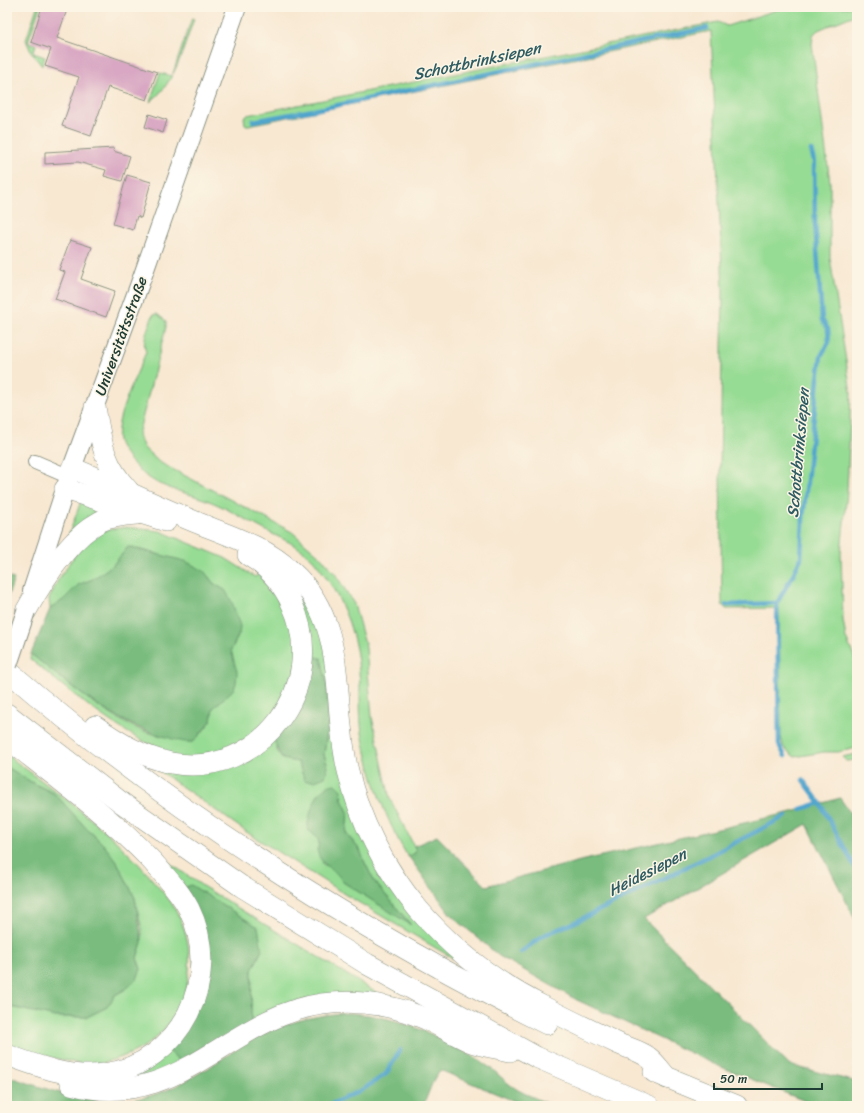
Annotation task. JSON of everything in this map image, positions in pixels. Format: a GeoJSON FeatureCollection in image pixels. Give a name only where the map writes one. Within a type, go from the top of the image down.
{"type":"FeatureCollection","features":[{"type":"Feature","properties":{"kind":"highway"},"geometry":{"type":"LineString","coordinates":[[95,407],[102,449],[107,462],[120,482],[130,492]]}},
{"type":"Feature","properties":{"kind":"highway"},"geometry":{"type":"LineString","coordinates":[[69,478],[130,492],[181,516],[241,540],[266,553],[294,573],[314,597],[323,613],[334,651],[343,746],[347,770],[356,798],[372,837],[386,865],[399,885],[430,923],[465,956],[502,983],[541,1006],[648,1057],[667,1078]]}},
{"type":"Feature","properties":{"kind":"highway"},"geometry":{"type":"LineString","coordinates":[[7,663],[33,677],[88,721],[121,744],[157,759],[188,765],[207,764],[240,753],[268,732],[280,720],[290,704],[296,690],[302,669],[303,641],[300,626],[288,596],[269,571],[251,557],[214,538],[144,514],[69,478]]}},
{"type":"Feature","properties":{"kind":"highway"},"geometry":{"type":"LineString","coordinates":[[26,610],[45,577],[80,536],[91,527],[115,516],[144,514]]}},
{"type":"Feature","properties":{"kind":"highway"},"geometry":{"type":"LineString","coordinates":[[7,670],[61,717],[139,776],[243,849],[318,897],[477,990],[582,1042],[737,1106]]}},
{"type":"Feature","properties":{"kind":"highway"},"geometry":{"type":"LineString","coordinates":[[7,714],[122,803],[241,886],[367,964],[536,1057],[649,1106]]}},
{"type":"Feature","properties":{"kind":"highway"},"geometry":{"type":"LineString","coordinates":[[7,738],[113,823],[163,874],[188,908],[199,940],[201,958],[201,977],[196,998],[186,1019],[164,1047],[137,1064],[104,1074],[79,1075],[30,1063],[7,1055]]}},
{"type":"Feature","properties":{"kind":"highway"},"geometry":{"type":"LineString","coordinates":[[7,1064],[81,1087],[120,1090],[139,1088],[179,1074],[252,1029],[283,1014],[304,1008],[340,1002],[357,1002],[392,1008],[426,1020],[470,1042],[536,1057]]}},
{"type":"Feature","properties":{"kind":"main road","name":"Universitätsstraße"},"geometry":{"type":"LineString","coordinates":[[7,667],[69,478],[237,7]]}},
{"type":"Feature","properties":{"kind":"lane"},"geometry":{"type":"LineString","coordinates":[[35,462],[69,478]]}},
{"type":"Feature","properties":{"kind":"green space"},"geometry":{"type":"Polygon","coordinates":[[[37,7],[40,7],[28,42],[36,45],[33,53],[45,57],[42,66],[31,52],[26,40],[37,7]]]}},
{"type":"Feature","properties":{"kind":"green space"},"geometry":{"type":"Polygon","coordinates":[[[786,7],[857,7],[857,14],[818,30],[813,35],[812,44],[830,182],[830,258],[851,393],[847,492],[841,553],[843,620],[846,638],[857,664],[857,748],[838,752],[824,752],[795,757],[783,746],[781,736],[779,608],[726,609],[722,605],[720,471],[723,290],[711,31],[249,125],[245,125],[244,117],[247,115],[718,22],[727,26],[786,7]]]}},
{"type":"Feature","properties":{"kind":"green space"},"geometry":{"type":"Polygon","coordinates":[[[192,18],[194,19],[186,42],[178,64],[172,75],[192,18]]]}},
{"type":"Feature","properties":{"kind":"green space"},"geometry":{"type":"Polygon","coordinates":[[[160,73],[172,76],[159,94],[150,102],[160,73]]]}},
{"type":"Feature","properties":{"kind":"green space"},"geometry":{"type":"Polygon","coordinates":[[[157,314],[166,321],[166,327],[138,435],[144,448],[159,462],[292,532],[322,558],[336,575],[354,604],[366,648],[372,717],[390,799],[416,850],[415,853],[408,857],[385,813],[369,766],[362,733],[359,672],[354,642],[345,613],[332,586],[324,574],[309,556],[290,542],[216,504],[157,483],[139,470],[119,444],[119,421],[132,384],[146,352],[144,343],[148,329],[153,315],[157,314]]]}},
{"type":"Feature","properties":{"kind":"green space"},"geometry":{"type":"Polygon","coordinates":[[[81,501],[108,509],[68,537],[81,501]]]}},
{"type":"Feature","properties":{"kind":"green space"},"geometry":{"type":"Polygon","coordinates":[[[126,527],[160,531],[225,558],[255,577],[272,563],[290,578],[322,629],[350,796],[456,960],[346,895],[248,833],[151,765],[157,748],[106,719],[30,659],[31,654],[76,690],[111,715],[129,725],[147,732],[163,736],[200,735],[211,721],[213,708],[222,700],[233,660],[231,650],[239,634],[219,586],[214,584],[208,576],[155,553],[128,547],[113,565],[93,579],[78,585],[63,600],[50,609],[49,599],[58,580],[81,546],[100,531],[126,527]],[[321,658],[277,742],[277,751],[283,759],[298,762],[305,781],[328,767],[324,755],[328,721],[327,685],[321,658]],[[343,794],[318,838],[323,864],[338,873],[343,882],[410,924],[374,881],[360,850],[346,833],[348,812],[342,800],[343,794]]]}},
{"type":"Feature","properties":{"kind":"green space"},"geometry":{"type":"Polygon","coordinates":[[[128,547],[185,561],[204,571],[214,584],[225,590],[232,602],[240,626],[239,634],[231,650],[237,672],[234,689],[213,708],[211,721],[193,742],[185,742],[144,730],[110,713],[77,691],[31,654],[50,609],[63,600],[78,585],[93,579],[113,565],[128,547]]]}},
{"type":"Feature","properties":{"kind":"green space"},"geometry":{"type":"Polygon","coordinates":[[[7,577],[14,579],[7,599],[7,577]]]}},
{"type":"Feature","properties":{"kind":"green space"},"geometry":{"type":"Polygon","coordinates":[[[315,657],[321,658],[327,685],[328,721],[324,755],[328,767],[325,777],[315,781],[305,781],[298,762],[283,759],[268,732],[310,659],[315,657]]]}},
{"type":"Feature","properties":{"kind":"green space"},"geometry":{"type":"Polygon","coordinates":[[[857,754],[857,760],[846,761],[842,757],[857,754]]]}},
{"type":"Feature","properties":{"kind":"green space"},"geometry":{"type":"Polygon","coordinates":[[[7,755],[85,814],[122,847],[139,864],[170,901],[184,929],[189,952],[188,976],[183,998],[172,1018],[157,1036],[138,1050],[106,1062],[92,1065],[49,1057],[7,1043],[7,1006],[56,1017],[87,1017],[107,1007],[115,995],[126,989],[141,969],[137,958],[142,942],[142,930],[135,898],[117,862],[103,844],[55,794],[31,782],[7,767],[7,755]]]}},
{"type":"Feature","properties":{"kind":"green space"},"geometry":{"type":"Polygon","coordinates":[[[7,767],[31,782],[55,794],[103,844],[117,862],[135,898],[142,942],[137,958],[141,969],[137,979],[126,989],[115,995],[107,1007],[87,1017],[56,1017],[7,1006],[7,767]]]}},
{"type":"Feature","properties":{"kind":"green space"},"geometry":{"type":"Polygon","coordinates":[[[335,784],[341,790],[342,800],[348,812],[346,834],[360,850],[374,881],[411,925],[343,882],[319,856],[317,850],[319,842],[317,838],[307,829],[308,823],[312,808],[318,795],[328,786],[335,784]]]}},
{"type":"Feature","properties":{"kind":"green space"},"geometry":{"type":"Polygon","coordinates":[[[840,798],[857,823],[857,923],[807,824],[644,919],[789,1065],[857,1082],[857,1106],[817,1106],[714,1064],[577,1000],[499,956],[451,915],[409,857],[415,853],[416,850],[414,846],[437,836],[486,886],[580,861],[796,811],[840,798]]]}},
{"type":"Feature","properties":{"kind":"green space"},"geometry":{"type":"Polygon","coordinates":[[[148,848],[204,887],[390,1001],[251,1023],[252,970],[262,950],[182,889],[148,848]]]}},
{"type":"Feature","properties":{"kind":"green space"},"geometry":{"type":"Polygon","coordinates":[[[191,885],[258,927],[262,950],[252,970],[251,1023],[184,1065],[168,1050],[200,1002],[182,889],[191,885]]]}},
{"type":"Feature","properties":{"kind":"green space"},"geometry":{"type":"Polygon","coordinates":[[[343,1013],[362,1014],[401,1022],[438,1037],[473,1056],[514,1088],[551,1106],[526,1106],[440,1070],[434,1079],[423,1106],[15,1106],[7,1103],[7,1076],[64,1094],[93,1100],[122,1101],[160,1093],[177,1086],[240,1047],[276,1028],[309,1018],[343,1013]]]}},
{"type":"Feature","properties":{"kind":"green space"},"geometry":{"type":"Polygon","coordinates":[[[168,1050],[184,1065],[158,1076],[112,1078],[168,1050]]]}},
{"type":"Feature","properties":{"kind":"building"},"geometry":{"type":"Polygon","coordinates":[[[42,7],[68,7],[57,38],[157,72],[147,100],[108,87],[91,136],[62,126],[79,77],[45,66],[51,49],[31,42],[42,7]]]}},
{"type":"Feature","properties":{"kind":"building"},"geometry":{"type":"Polygon","coordinates":[[[149,114],[167,120],[163,133],[145,127],[149,114]]]}},
{"type":"Feature","properties":{"kind":"building"},"geometry":{"type":"Polygon","coordinates":[[[114,148],[113,151],[130,156],[122,181],[104,176],[106,170],[78,162],[45,164],[45,152],[114,148]]]}},
{"type":"Feature","properties":{"kind":"building"},"geometry":{"type":"Polygon","coordinates":[[[127,175],[151,182],[141,218],[137,216],[133,230],[113,224],[127,175]]]}},
{"type":"Feature","properties":{"kind":"building"},"geometry":{"type":"Polygon","coordinates":[[[70,240],[92,247],[81,279],[115,291],[106,317],[55,299],[65,272],[59,270],[70,240]]]}},
{"type":"Feature","properties":{"kind":"waterway","name":"Schottbrinksiepen"},"geometry":{"type":"LineString","coordinates":[[253,121],[324,108],[707,28]]}},
{"type":"Feature","properties":{"kind":"waterway","name":"Schottbrinksiepen"},"geometry":{"type":"LineString","coordinates":[[785,756],[779,745],[777,603],[801,558],[803,518],[818,379],[821,356],[829,342],[828,329],[822,320],[815,222],[814,161],[811,150]]}},
{"type":"Feature","properties":{"kind":"waterway"},"geometry":{"type":"LineString","coordinates":[[726,605],[777,603]]}},
{"type":"Feature","properties":{"kind":"waterway"},"geometry":{"type":"LineString","coordinates":[[803,780],[820,803],[857,871]]}},
{"type":"Feature","properties":{"kind":"waterway","name":"Heidesiepen"},"geometry":{"type":"LineString","coordinates":[[801,809],[820,803]]}},
{"type":"Feature","properties":{"kind":"waterway","name":"Heidesiepen"},"geometry":{"type":"LineString","coordinates":[[521,952],[544,935],[614,903],[786,816]]}},
{"type":"Feature","properties":{"kind":"waterway","name":"Heidesiepen"},"geometry":{"type":"LineString","coordinates":[[327,1106],[362,1090],[386,1074],[400,1050]]}}]}
